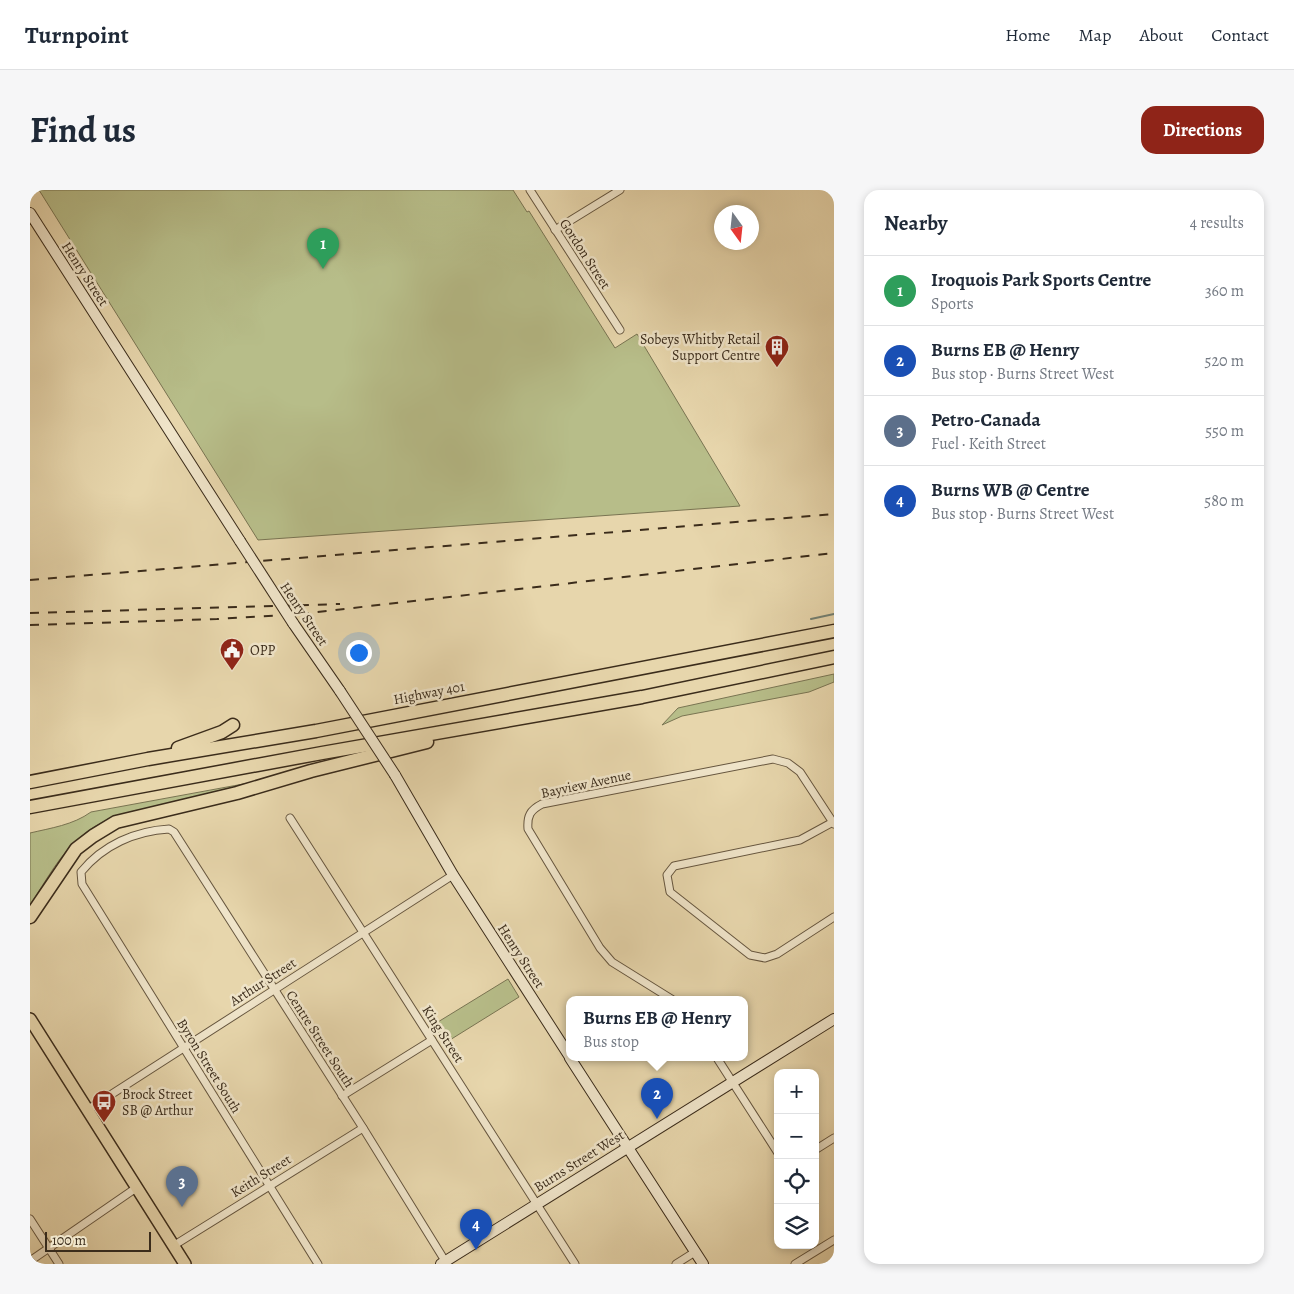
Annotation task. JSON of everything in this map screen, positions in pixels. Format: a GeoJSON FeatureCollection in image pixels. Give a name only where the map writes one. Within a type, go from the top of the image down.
{"type":"FeatureCollection","features":[{"type":"Feature","properties":{"kind":"highway","name":"Highway 401"},"geometry":{"type":"LineString","coordinates":[[30,782],[316,731],[834,630]]}},
{"type":"Feature","properties":{"kind":"highway"},"geometry":{"type":"LineString","coordinates":[[30,917],[76,849],[116,822],[237,793],[401,748],[834,657]]}},
{"type":"Feature","properties":{"kind":"highway"},"geometry":{"type":"LineString","coordinates":[[30,808],[322,753],[642,697]]}},
{"type":"Feature","properties":{"kind":"highway"},"geometry":{"type":"LineString","coordinates":[[30,774],[145,760],[222,732],[233,725]]}},
{"type":"Feature","properties":{"kind":"main road","name":"Henry Street"},"geometry":{"type":"LineString","coordinates":[[30,213],[293,623],[395,775],[453,875],[566,1051]]}},
{"type":"Feature","properties":{"kind":"main road"},"geometry":{"type":"LineString","coordinates":[[30,1019],[185,1264]]}},
{"type":"Feature","properties":{"kind":"main road","name":"Burns Street West"},"geometry":{"type":"LineString","coordinates":[[445,1263],[627,1147],[834,1019]]}},
{"type":"Feature","properties":{"kind":"main road","name":"Henry Street"},"geometry":{"type":"LineString","coordinates":[[573,1061],[703,1264]]}},
{"type":"Feature","properties":{"kind":"street","name":"Gordon Street"},"geometry":{"type":"LineString","coordinates":[[530,190],[620,330]]}},
{"type":"Feature","properties":{"kind":"street"},"geometry":{"type":"LineString","coordinates":[[555,230],[620,190]]}},
{"type":"Feature","properties":{"kind":"street","name":"Bayview Avenue"},"geometry":{"type":"LineString","coordinates":[[667,996],[612,962],[600,948],[528,828],[528,819],[535,807],[542,804],[773,759],[788,763],[800,772],[833,823]]}},
{"type":"Feature","properties":{"kind":"street","name":"King Street"},"geometry":{"type":"LineString","coordinates":[[290,818],[575,1264]]}},
{"type":"Feature","properties":{"kind":"street"},"geometry":{"type":"LineString","coordinates":[[833,823],[800,840],[674,866],[667,875],[670,892],[750,955],[765,958],[777,954],[834,917]]}},
{"type":"Feature","properties":{"kind":"street","name":"Byron Street South"},"geometry":{"type":"LineString","coordinates":[[170,829],[130,837],[108,847],[97,854],[81,872],[80,880],[318,1264]]}},
{"type":"Feature","properties":{"kind":"street","name":"Centre Street South"},"geometry":{"type":"LineString","coordinates":[[170,829],[174,832],[363,1128],[445,1263]]}},
{"type":"Feature","properties":{"kind":"street","name":"Arthur Street"},"geometry":{"type":"LineString","coordinates":[[86,1110],[453,875]]}},
{"type":"Feature","properties":{"kind":"street"},"geometry":{"type":"LineString","coordinates":[[342,1096],[432,1040]]}},
{"type":"Feature","properties":{"kind":"street"},"geometry":{"type":"LineString","coordinates":[[719,1061],[774,1147]]}},
{"type":"Feature","properties":{"kind":"street","name":"Keith Street"},"geometry":{"type":"LineString","coordinates":[[173,1246],[363,1128]]}},
{"type":"Feature","properties":{"kind":"street"},"geometry":{"type":"LineString","coordinates":[[819,1147],[834,1138]]}},
{"type":"Feature","properties":{"kind":"street"},"geometry":{"type":"LineString","coordinates":[[30,1261],[136,1188]]}},
{"type":"Feature","properties":{"kind":"street"},"geometry":{"type":"LineString","coordinates":[[30,1219],[59,1264]]}},
{"type":"Feature","properties":{"kind":"street"},"geometry":{"type":"LineString","coordinates":[[795,1264],[834,1240]]}},
{"type":"Feature","properties":{"kind":"street"},"geometry":{"type":"LineString","coordinates":[[676,1264],[696,1252]]}},
{"type":"Feature","properties":{"kind":"green space"},"geometry":{"type":"Polygon","coordinates":[[[39,190],[513,190],[527,212],[529,211],[615,348],[637,334],[740,506],[258,540],[39,190]]]}},
{"type":"Feature","properties":{"kind":"green space"},"geometry":{"type":"Polygon","coordinates":[[[834,674],[834,682],[809,692],[682,716],[662,725],[678,708],[834,674]]]}},
{"type":"Feature","properties":{"kind":"green space"},"geometry":{"type":"Polygon","coordinates":[[[265,780],[109,819],[91,829],[67,850],[30,905],[30,833],[69,823],[91,812],[265,780]]]}},
{"type":"Feature","properties":{"kind":"green space"},"geometry":{"type":"Polygon","coordinates":[[[508,979],[519,997],[445,1043],[433,1025],[508,979]]]}},
{"type":"Feature","properties":{"kind":"waterway"},"geometry":{"type":"LineString","coordinates":[[811,619],[834,614]]}},
{"type":"Feature","properties":{"kind":"railway"},"geometry":{"type":"LineString","coordinates":[[30,580],[834,514]]}},
{"type":"Feature","properties":{"kind":"railway"},"geometry":{"type":"LineString","coordinates":[[30,625],[217,619],[300,614],[834,553]]}},
{"type":"Feature","properties":{"kind":"railway"},"geometry":{"type":"LineString","coordinates":[[30,613],[340,604]]}},
{"type":"Feature","properties":{"kind":"place","name":"Iroquois Park Sports Centre"},"geometry":{"type":"Point","coordinates":[323,269]}},
{"type":"Feature","properties":{"kind":"place","name":"Sobeys Whitby Retail Support Centre"},"geometry":{"type":"Point","coordinates":[777,368]}},
{"type":"Feature","properties":{"kind":"place","name":"OPP"},"geometry":{"type":"Point","coordinates":[232,671]}},
{"type":"Feature","properties":{"kind":"place","name":"Burns EB @ Henry"},"geometry":{"type":"Point","coordinates":[657,1119]}},
{"type":"Feature","properties":{"kind":"place","name":"Brock Street SB @ Arthur"},"geometry":{"type":"Point","coordinates":[104,1123]}},
{"type":"Feature","properties":{"kind":"place","name":"Petro-Canada"},"geometry":{"type":"Point","coordinates":[182,1207]}},
{"type":"Feature","properties":{"kind":"place","name":"Burns WB @ Centre"},"geometry":{"type":"Point","coordinates":[476,1250]}}]}
